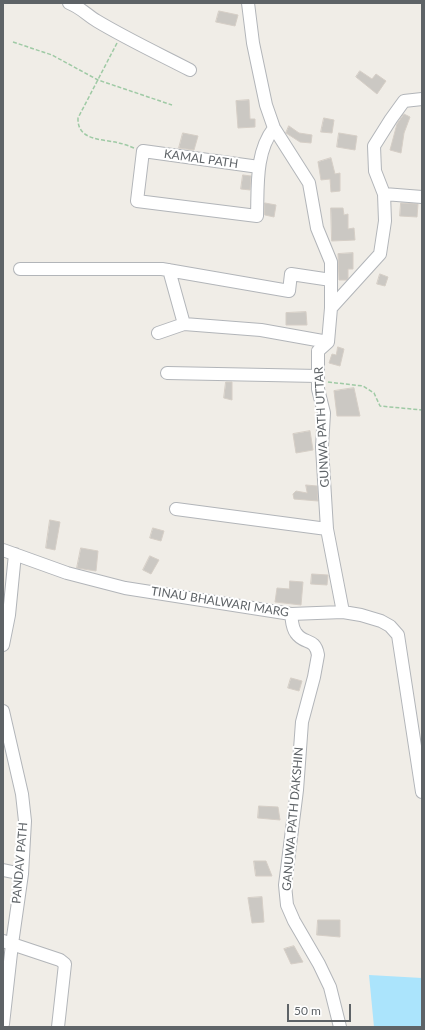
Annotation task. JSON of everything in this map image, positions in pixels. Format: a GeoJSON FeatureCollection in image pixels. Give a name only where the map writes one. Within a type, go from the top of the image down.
{"type":"FeatureCollection","features":[{"type":"Feature","properties":{"kind":"street"},"geometry":{"type":"LineString","coordinates":[[69,3],[82,9],[97,21],[190,70]]}},
{"type":"Feature","properties":{"kind":"street","name":"GUNWA PATH UTTAR"},"geometry":{"type":"LineString","coordinates":[[248,3],[253,43],[266,105],[274,128],[309,183],[318,228],[331,262],[331,308],[328,342],[318,351],[318,379],[324,413],[322,447],[327,529],[343,612]]}},
{"type":"Feature","properties":{"kind":"street"},"geometry":{"type":"LineString","coordinates":[[331,308],[380,254],[385,221],[384,194],[374,171],[374,146],[391,118],[404,102],[422,99]]}},
{"type":"Feature","properties":{"kind":"street"},"geometry":{"type":"LineString","coordinates":[[143,151],[137,201],[257,216],[259,167],[264,142],[274,128]]}},
{"type":"Feature","properties":{"kind":"street","name":"KAMAL PATH"},"geometry":{"type":"LineString","coordinates":[[143,151],[259,167]]}},
{"type":"Feature","properties":{"kind":"street"},"geometry":{"type":"LineString","coordinates":[[384,194],[422,197]]}},
{"type":"Feature","properties":{"kind":"street"},"geometry":{"type":"LineString","coordinates":[[20,269],[169,270],[289,290],[291,274],[331,280]]}},
{"type":"Feature","properties":{"kind":"street"},"geometry":{"type":"LineString","coordinates":[[169,270],[184,324]]}},
{"type":"Feature","properties":{"kind":"street"},"geometry":{"type":"LineString","coordinates":[[158,333],[184,324],[261,330],[328,342]]}},
{"type":"Feature","properties":{"kind":"street"},"geometry":{"type":"LineString","coordinates":[[167,373],[318,379]]}},
{"type":"Feature","properties":{"kind":"street"},"geometry":{"type":"LineString","coordinates":[[176,509],[327,529]]}},
{"type":"Feature","properties":{"kind":"street","name":"TINAU BHALWARI MARG"},"geometry":{"type":"LineString","coordinates":[[3,550],[67,573],[125,588],[291,614],[343,612],[381,621],[390,626],[398,635],[422,792]]}},
{"type":"Feature","properties":{"kind":"street"},"geometry":{"type":"LineString","coordinates":[[3,645],[9,615],[15,554]]}},
{"type":"Feature","properties":{"kind":"street","name":"GANUWA PATH DAKSHIN"},"geometry":{"type":"LineString","coordinates":[[291,614],[293,627],[296,634],[314,643],[317,648],[318,655],[300,741],[297,790],[285,885],[287,905],[294,921],[319,964],[330,987],[340,1027]]}},
{"type":"Feature","properties":{"kind":"street","name":"PANDAV PATH"},"geometry":{"type":"LineString","coordinates":[[3,711],[22,794],[24,814],[22,874],[7,943],[3,1024]]}},
{"type":"Feature","properties":{"kind":"street"},"geometry":{"type":"LineString","coordinates":[[3,870],[22,874]]}},
{"type":"Feature","properties":{"kind":"street"},"geometry":{"type":"LineString","coordinates":[[7,943],[65,964],[60,1027]]}},
{"type":"Feature","properties":{"kind":"path"},"geometry":{"type":"LineString","coordinates":[[121,34],[78,118],[78,125],[81,130],[93,138],[119,143],[143,151]]}},
{"type":"Feature","properties":{"kind":"path"},"geometry":{"type":"LineString","coordinates":[[13,42],[52,55],[98,80],[172,105]]}},
{"type":"Feature","properties":{"kind":"path"},"geometry":{"type":"LineString","coordinates":[[318,379],[363,386],[374,393],[380,406],[422,410]]}},
{"type":"Feature","properties":{"kind":"water"},"geometry":{"type":"Polygon","coordinates":[[[369,975],[422,978],[422,1027],[374,1027],[369,975]]]}},
{"type":"Feature","properties":{"kind":"building"},"geometry":{"type":"Polygon","coordinates":[[[219,11],[238,15],[235,26],[216,22],[219,11]]]}},
{"type":"Feature","properties":{"kind":"building"},"geometry":{"type":"Polygon","coordinates":[[[360,71],[372,79],[376,74],[386,81],[377,94],[356,77],[360,71]]]}},
{"type":"Feature","properties":{"kind":"building"},"geometry":{"type":"Polygon","coordinates":[[[249,100],[250,119],[255,119],[255,127],[238,128],[236,101],[249,100]]]}},
{"type":"Feature","properties":{"kind":"building"},"geometry":{"type":"Polygon","coordinates":[[[404,114],[410,117],[404,133],[401,153],[390,150],[397,124],[404,114]]]}},
{"type":"Feature","properties":{"kind":"building"},"geometry":{"type":"Polygon","coordinates":[[[324,118],[334,120],[332,133],[321,132],[324,118]]]}},
{"type":"Feature","properties":{"kind":"building"},"geometry":{"type":"Polygon","coordinates":[[[289,126],[299,133],[312,135],[311,143],[300,142],[286,133],[289,126]]]}},
{"type":"Feature","properties":{"kind":"building"},"geometry":{"type":"Polygon","coordinates":[[[183,133],[198,136],[194,150],[179,148],[183,133]]]}},
{"type":"Feature","properties":{"kind":"building"},"geometry":{"type":"Polygon","coordinates":[[[339,133],[357,136],[355,150],[337,147],[339,133]]]}},
{"type":"Feature","properties":{"kind":"building"},"geometry":{"type":"Polygon","coordinates":[[[331,158],[335,174],[340,173],[340,191],[331,192],[330,179],[321,180],[318,162],[331,158]]]}},
{"type":"Feature","properties":{"kind":"building"},"geometry":{"type":"Polygon","coordinates":[[[243,175],[251,176],[250,190],[241,189],[243,175]]]}},
{"type":"Feature","properties":{"kind":"building"},"geometry":{"type":"Polygon","coordinates":[[[265,203],[276,205],[274,217],[265,215],[265,203]]]}},
{"type":"Feature","properties":{"kind":"building"},"geometry":{"type":"Polygon","coordinates":[[[401,203],[418,204],[417,217],[400,216],[401,203]]]}},
{"type":"Feature","properties":{"kind":"building"},"geometry":{"type":"Polygon","coordinates":[[[331,208],[343,208],[344,215],[348,214],[348,229],[354,228],[355,240],[332,241],[331,208]]]}},
{"type":"Feature","properties":{"kind":"building"},"geometry":{"type":"Polygon","coordinates":[[[353,253],[353,269],[348,269],[347,280],[339,280],[338,254],[353,253]]]}},
{"type":"Feature","properties":{"kind":"building"},"geometry":{"type":"Polygon","coordinates":[[[380,274],[388,277],[385,286],[377,284],[380,274]]]}},
{"type":"Feature","properties":{"kind":"building"},"geometry":{"type":"Polygon","coordinates":[[[306,312],[307,325],[286,325],[286,313],[306,312]]]}},
{"type":"Feature","properties":{"kind":"building"},"geometry":{"type":"Polygon","coordinates":[[[338,347],[344,349],[340,366],[329,363],[332,354],[336,355],[338,347]]]}},
{"type":"Feature","properties":{"kind":"building"},"geometry":{"type":"Polygon","coordinates":[[[226,382],[232,382],[232,400],[224,398],[226,382]]]}},
{"type":"Feature","properties":{"kind":"building"},"geometry":{"type":"Polygon","coordinates":[[[354,388],[360,416],[337,416],[334,391],[354,388]]]}},
{"type":"Feature","properties":{"kind":"building"},"geometry":{"type":"Polygon","coordinates":[[[310,431],[313,450],[296,453],[293,434],[310,431]]]}},
{"type":"Feature","properties":{"kind":"building"},"geometry":{"type":"Polygon","coordinates":[[[306,485],[317,486],[318,501],[294,499],[293,494],[296,491],[307,493],[306,485]]]}},
{"type":"Feature","properties":{"kind":"building"},"geometry":{"type":"Polygon","coordinates":[[[50,520],[60,522],[55,550],[46,548],[50,520]]]}},
{"type":"Feature","properties":{"kind":"building"},"geometry":{"type":"Polygon","coordinates":[[[153,528],[164,531],[161,541],[150,538],[153,528]]]}},
{"type":"Feature","properties":{"kind":"building"},"geometry":{"type":"Polygon","coordinates":[[[81,548],[98,551],[96,571],[77,568],[81,548]]]}},
{"type":"Feature","properties":{"kind":"building"},"geometry":{"type":"Polygon","coordinates":[[[150,556],[159,560],[151,574],[143,570],[150,556]]]}},
{"type":"Feature","properties":{"kind":"building"},"geometry":{"type":"Polygon","coordinates":[[[312,574],[328,575],[327,585],[311,584],[312,574]]]}},
{"type":"Feature","properties":{"kind":"building"},"geometry":{"type":"Polygon","coordinates":[[[290,581],[303,582],[301,605],[275,602],[277,588],[289,589],[290,581]]]}},
{"type":"Feature","properties":{"kind":"building"},"geometry":{"type":"Polygon","coordinates":[[[291,678],[302,681],[299,691],[288,688],[291,678]]]}},
{"type":"Feature","properties":{"kind":"building"},"geometry":{"type":"Polygon","coordinates":[[[259,806],[278,807],[280,820],[258,818],[259,806]]]}},
{"type":"Feature","properties":{"kind":"building"},"geometry":{"type":"Polygon","coordinates":[[[254,861],[266,861],[272,876],[256,876],[254,861]]]}},
{"type":"Feature","properties":{"kind":"building"},"geometry":{"type":"Polygon","coordinates":[[[262,897],[264,922],[252,923],[248,898],[262,897]]]}},
{"type":"Feature","properties":{"kind":"building"},"geometry":{"type":"Polygon","coordinates":[[[318,920],[340,920],[340,937],[317,935],[318,920]]]}},
{"type":"Feature","properties":{"kind":"building"},"geometry":{"type":"Polygon","coordinates":[[[294,946],[303,962],[291,964],[284,949],[294,946]]]}}]}
